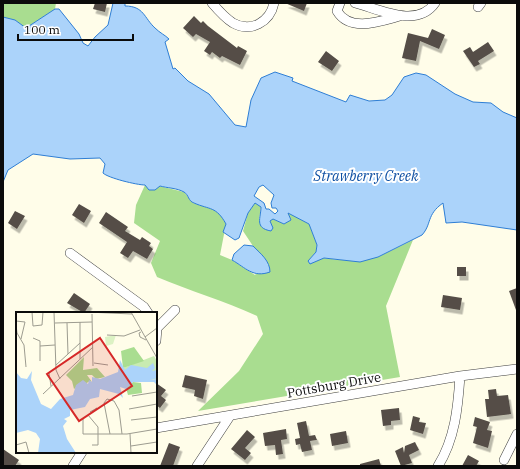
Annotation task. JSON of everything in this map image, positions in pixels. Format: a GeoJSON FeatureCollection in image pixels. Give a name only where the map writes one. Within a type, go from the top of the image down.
{"type":"FeatureCollection","features":[{"type":"Feature","properties":{"kind":"street"},"geometry":{"type":"LineString","coordinates":[[212,3],[233,23],[251,27],[258,25],[266,19],[273,11],[274,3]]}},
{"type":"Feature","properties":{"kind":"street"},"geometry":{"type":"LineString","coordinates":[[340,3],[337,11],[341,16],[349,20],[369,25],[402,15]]}},
{"type":"Feature","properties":{"kind":"street"},"geometry":{"type":"LineString","coordinates":[[355,3],[414,17],[426,13],[435,3]]}},
{"type":"Feature","properties":{"kind":"street"},"geometry":{"type":"LineString","coordinates":[[70,253],[144,307],[147,312]]}},
{"type":"Feature","properties":{"kind":"street"},"geometry":{"type":"LineString","coordinates":[[157,327],[175,310]]}},
{"type":"Feature","properties":{"kind":"street","name":"Pottsburg Drive"},"geometry":{"type":"LineString","coordinates":[[157,428],[460,376],[517,369]]}},
{"type":"Feature","properties":{"kind":"street"},"geometry":{"type":"LineString","coordinates":[[438,466],[445,455],[453,429],[459,399],[460,376]]}},
{"type":"Feature","properties":{"kind":"street"},"geometry":{"type":"LineString","coordinates":[[198,466],[230,416]]}},
{"type":"Feature","properties":{"kind":"street"},"geometry":{"type":"LineString","coordinates":[[504,460],[517,434]]}},
{"type":"Feature","properties":{"kind":"street"},"geometry":{"type":"LineString","coordinates":[[73,466],[81,453]]}},
{"type":"Feature","properties":{"kind":"green space"},"geometry":{"type":"Polygon","coordinates":[[[3,3],[56,3],[55,9],[26,28],[15,20],[3,17],[3,3]]]}},
{"type":"Feature","properties":{"kind":"green space"},"geometry":{"type":"Polygon","coordinates":[[[145,185],[159,186],[184,192],[193,203],[214,209],[226,224],[220,255],[232,260],[255,275],[267,261],[253,246],[243,231],[248,213],[255,203],[261,206],[259,220],[273,219],[284,224],[291,220],[287,212],[309,224],[317,245],[316,252],[308,261],[324,258],[339,260],[378,257],[413,240],[386,306],[400,377],[198,411],[239,371],[263,334],[257,316],[157,277],[151,263],[160,241],[134,223],[136,205],[145,185]]]}},
{"type":"Feature","properties":{"kind":"water","name":"Strawberry Creek"},"geometry":{"type":"Polygon","coordinates":[[[113,3],[125,3],[125,6],[140,10],[155,28],[169,39],[165,42],[173,69],[175,68],[188,81],[209,94],[235,125],[246,127],[251,100],[261,78],[275,72],[293,78],[292,81],[346,102],[350,95],[369,101],[385,100],[392,95],[404,77],[416,73],[426,75],[455,94],[473,102],[491,103],[503,112],[517,118],[517,230],[462,222],[446,223],[443,203],[432,215],[422,235],[378,257],[360,262],[324,258],[310,264],[308,261],[316,252],[317,245],[309,224],[288,213],[291,220],[284,224],[273,219],[270,221],[273,228],[271,231],[266,230],[260,225],[261,207],[255,203],[248,213],[239,238],[235,240],[223,232],[226,224],[216,211],[192,202],[184,192],[175,189],[160,186],[155,190],[149,190],[145,185],[130,183],[106,175],[103,173],[105,164],[100,158],[70,159],[33,154],[8,170],[3,182],[3,17],[15,20],[26,28],[55,9],[59,9],[79,34],[83,43],[88,46],[108,25],[113,3]],[[263,185],[259,187],[254,196],[264,203],[266,209],[269,209],[275,214],[278,211],[276,208],[272,208],[271,203],[274,195],[263,185]]]}},
{"type":"Feature","properties":{"kind":"water"},"geometry":{"type":"Polygon","coordinates":[[[244,245],[253,246],[262,255],[267,261],[270,272],[264,274],[254,273],[232,260],[234,254],[244,245]]]}},
{"type":"Feature","properties":{"kind":"building"},"geometry":{"type":"Polygon","coordinates":[[[95,3],[107,3],[105,12],[93,9],[95,3]]]}},
{"type":"Feature","properties":{"kind":"building"},"geometry":{"type":"Polygon","coordinates":[[[285,3],[307,3],[304,11],[285,3]]]}},
{"type":"Feature","properties":{"kind":"building"},"geometry":{"type":"Polygon","coordinates":[[[194,16],[201,23],[203,21],[237,48],[238,46],[247,51],[240,65],[222,56],[220,58],[212,52],[210,55],[204,51],[210,42],[196,34],[193,37],[183,28],[194,16]]]}},
{"type":"Feature","properties":{"kind":"building"},"geometry":{"type":"Polygon","coordinates":[[[432,29],[445,35],[439,49],[420,41],[416,61],[402,58],[408,33],[428,38],[432,29]]]}},
{"type":"Feature","properties":{"kind":"building"},"geometry":{"type":"Polygon","coordinates":[[[488,42],[494,51],[478,61],[480,64],[474,67],[463,51],[470,47],[473,52],[488,42]]]}},
{"type":"Feature","properties":{"kind":"building"},"geometry":{"type":"Polygon","coordinates":[[[326,51],[339,61],[332,71],[318,62],[326,51]]]}},
{"type":"Feature","properties":{"kind":"building"},"geometry":{"type":"Polygon","coordinates":[[[79,204],[91,211],[84,223],[72,215],[79,204]]]}},
{"type":"Feature","properties":{"kind":"building"},"geometry":{"type":"Polygon","coordinates":[[[15,211],[25,216],[17,229],[8,223],[15,211]]]}},
{"type":"Feature","properties":{"kind":"building"},"geometry":{"type":"Polygon","coordinates":[[[106,212],[128,227],[125,231],[140,240],[142,237],[151,243],[149,246],[153,249],[147,259],[133,251],[128,258],[120,253],[127,242],[99,223],[106,212]]]}},
{"type":"Feature","properties":{"kind":"building"},"geometry":{"type":"Polygon","coordinates":[[[457,267],[466,267],[466,276],[457,276],[457,267]]]}},
{"type":"Feature","properties":{"kind":"building"},"geometry":{"type":"Polygon","coordinates":[[[517,288],[517,310],[516,310],[509,291],[517,288]]]}},
{"type":"Feature","properties":{"kind":"building"},"geometry":{"type":"Polygon","coordinates":[[[74,293],[90,304],[85,312],[82,312],[67,303],[74,293]]]}},
{"type":"Feature","properties":{"kind":"building"},"geometry":{"type":"Polygon","coordinates":[[[443,295],[462,298],[460,310],[441,307],[443,295]]]}},
{"type":"Feature","properties":{"kind":"building"},"geometry":{"type":"Polygon","coordinates":[[[185,375],[207,380],[203,399],[194,396],[195,390],[182,387],[185,375]]]}},
{"type":"Feature","properties":{"kind":"building"},"geometry":{"type":"Polygon","coordinates":[[[157,384],[166,390],[161,396],[166,400],[160,408],[157,406],[157,384]]]}},
{"type":"Feature","properties":{"kind":"building"},"geometry":{"type":"Polygon","coordinates":[[[496,389],[497,396],[508,395],[511,414],[487,417],[485,399],[489,399],[488,390],[496,389]]]}},
{"type":"Feature","properties":{"kind":"building"},"geometry":{"type":"Polygon","coordinates":[[[399,408],[400,420],[391,421],[391,425],[383,426],[381,410],[399,408]]]}},
{"type":"Feature","properties":{"kind":"building"},"geometry":{"type":"Polygon","coordinates":[[[413,416],[420,418],[419,422],[426,423],[423,434],[410,430],[413,416]]]}},
{"type":"Feature","properties":{"kind":"building"},"geometry":{"type":"Polygon","coordinates":[[[475,417],[490,422],[487,430],[492,431],[488,448],[473,443],[477,427],[473,426],[475,417]]]}},
{"type":"Feature","properties":{"kind":"building"},"geometry":{"type":"Polygon","coordinates":[[[306,421],[309,436],[315,435],[317,440],[310,441],[312,450],[302,452],[300,444],[296,445],[295,439],[300,438],[297,423],[306,421]]]}},
{"type":"Feature","properties":{"kind":"building"},"geometry":{"type":"Polygon","coordinates":[[[286,429],[287,439],[281,440],[283,454],[276,455],[275,445],[265,446],[263,433],[286,429]]]}},
{"type":"Feature","properties":{"kind":"building"},"geometry":{"type":"Polygon","coordinates":[[[247,430],[255,437],[245,448],[251,453],[245,460],[231,449],[247,430]]]}},
{"type":"Feature","properties":{"kind":"building"},"geometry":{"type":"Polygon","coordinates":[[[346,431],[348,443],[332,446],[330,434],[346,431]]]}},
{"type":"Feature","properties":{"kind":"building"},"geometry":{"type":"Polygon","coordinates":[[[415,442],[419,450],[409,455],[412,463],[401,466],[395,451],[403,447],[404,453],[405,446],[415,442]]]}},
{"type":"Feature","properties":{"kind":"building"},"geometry":{"type":"Polygon","coordinates":[[[169,443],[180,447],[173,466],[160,466],[169,443]]]}},
{"type":"Feature","properties":{"kind":"building"},"geometry":{"type":"Polygon","coordinates":[[[3,449],[19,460],[15,466],[3,466],[3,449]]]}},
{"type":"Feature","properties":{"kind":"building"},"geometry":{"type":"Polygon","coordinates":[[[468,455],[479,461],[476,466],[462,466],[468,455]]]}},
{"type":"Feature","properties":{"kind":"building"},"geometry":{"type":"Polygon","coordinates":[[[379,459],[381,466],[360,466],[360,464],[379,459]]]}}]}
